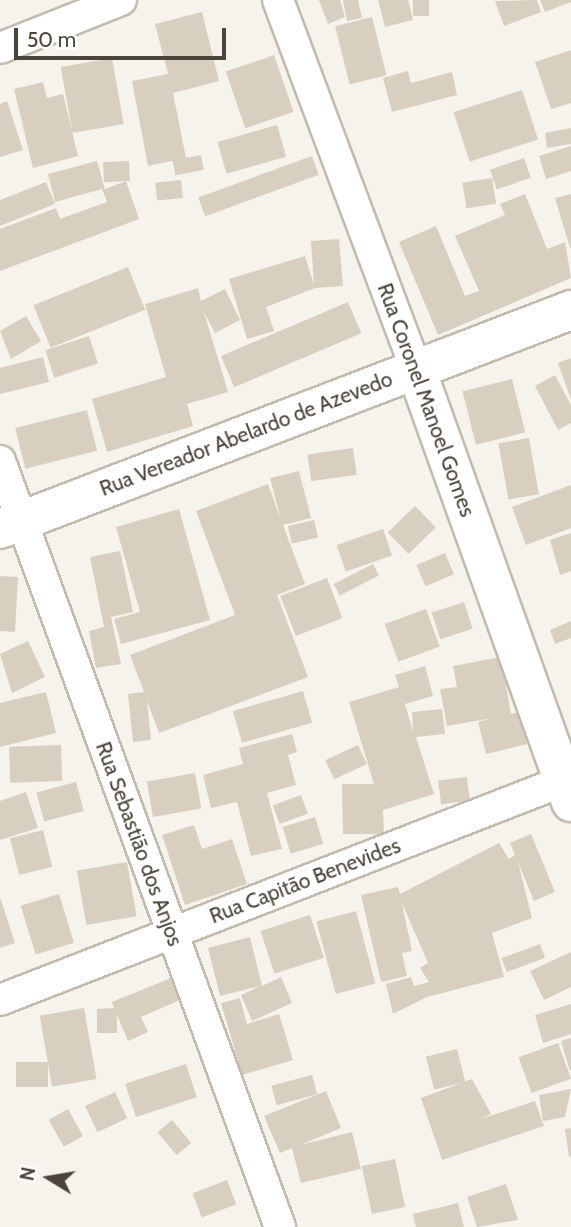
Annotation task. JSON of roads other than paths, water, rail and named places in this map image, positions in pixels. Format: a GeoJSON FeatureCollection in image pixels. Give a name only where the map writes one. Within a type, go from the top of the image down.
{"type":"FeatureCollection","features":[{"type":"Feature","properties":{"kind":"street"},"geometry":{"type":"LineString","coordinates":[[0,48],[121,0]]}},
{"type":"Feature","properties":{"kind":"street","name":"Rua Coronel Manoel Gomes"},"geometry":{"type":"LineString","coordinates":[[278,0],[568,787]]}},
{"type":"Feature","properties":{"kind":"street","name":"Rua Vereador Abelardo de Azevedo"},"geometry":{"type":"LineString","coordinates":[[11,525],[571,310]]}},
{"type":"Feature","properties":{"kind":"street","name":"Rua Sebastião dos Anjos"},"geometry":{"type":"LineString","coordinates":[[0,461],[11,525],[172,932],[281,1227]]}},
{"type":"Feature","properties":{"kind":"street","name":"Rua Capitão Benevides"},"geometry":{"type":"LineString","coordinates":[[0,1000],[172,932],[568,787]]}}]}
